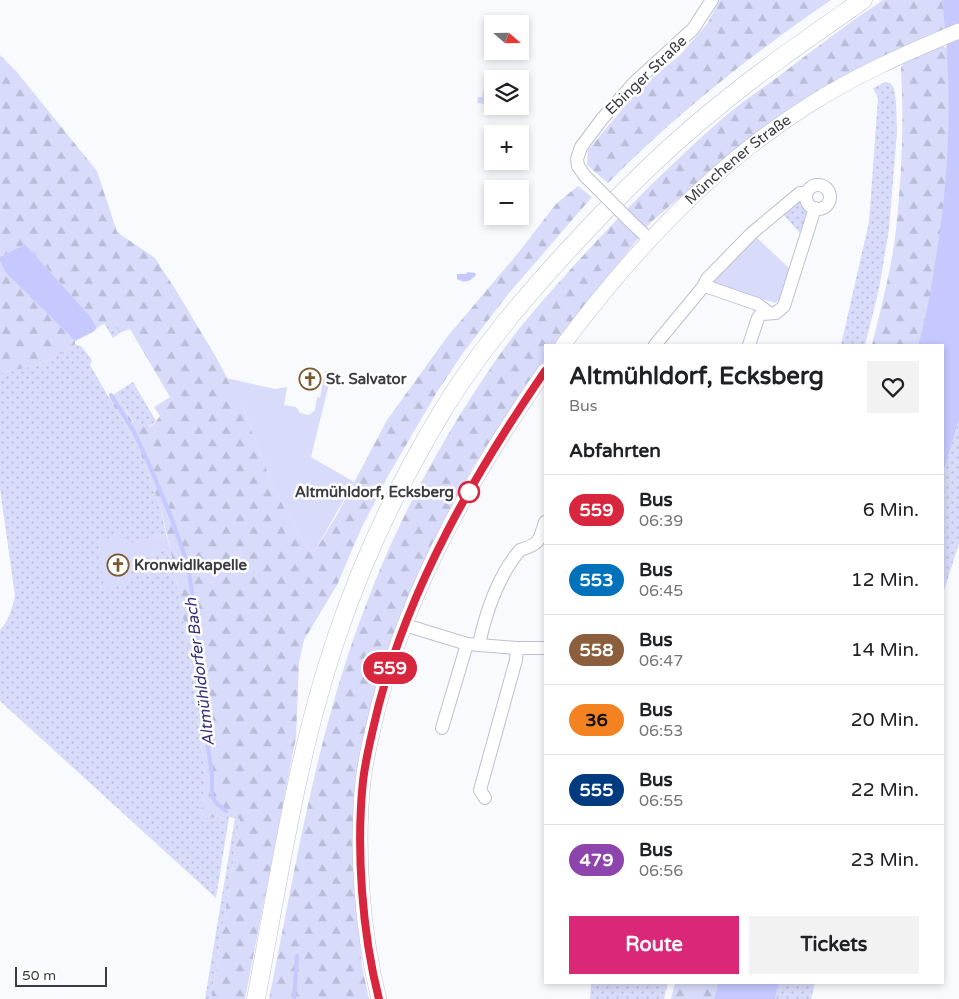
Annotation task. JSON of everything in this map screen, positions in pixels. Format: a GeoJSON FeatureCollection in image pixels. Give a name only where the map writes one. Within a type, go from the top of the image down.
{"type":"FeatureCollection","features":[{"type":"Feature","properties":{"kind":"main road"},"geometry":{"type":"LineString","coordinates":[[256,999],[301,767],[337,637],[378,534],[408,471],[444,408],[490,342],[539,282],[590,226],[645,171],[722,102],[784,54],[863,0]]}},
{"type":"Feature","properties":{"kind":"street","name":"Ebinger Straße"},"geometry":{"type":"LineString","coordinates":[[650,240],[585,176],[578,166],[581,147],[602,119],[634,83],[694,29],[712,0]]}},
{"type":"Feature","properties":{"kind":"street","name":"Münchener Straße"},"geometry":{"type":"LineString","coordinates":[[564,344],[609,287],[650,240],[686,203],[744,151],[771,130],[824,96],[870,70],[959,31]]}},
{"type":"Feature","properties":{"kind":"street"},"geometry":{"type":"LineString","coordinates":[[818,185],[828,190],[830,198],[826,205],[815,208],[807,201],[806,194],[810,188],[818,185]]}},
{"type":"Feature","properties":{"kind":"street"},"geometry":{"type":"LineString","coordinates":[[656,344],[703,287],[707,279],[752,233],[800,194],[806,194]]}},
{"type":"Feature","properties":{"kind":"street"},"geometry":{"type":"LineString","coordinates":[[748,344],[761,314],[776,312],[784,306],[815,208]]}},
{"type":"Feature","properties":{"kind":"street"},"geometry":{"type":"LineString","coordinates":[[703,287],[708,287],[757,304],[768,312]]}},
{"type":"Feature","properties":{"kind":"street"},"geometry":{"type":"LineString","coordinates":[[379,999],[369,946],[363,886],[361,811],[363,781],[369,748],[384,686],[405,625],[436,554],[461,505],[522,404],[544,372]]}},
{"type":"Feature","properties":{"kind":"street"},"geometry":{"type":"LineString","coordinates":[[442,728],[473,644],[505,574],[520,550],[534,546],[539,540],[544,525]]}},
{"type":"Feature","properties":{"kind":"street"},"geometry":{"type":"LineString","coordinates":[[405,625],[473,644],[517,648],[544,648]]}},
{"type":"Feature","properties":{"kind":"street"},"geometry":{"type":"LineString","coordinates":[[485,798],[480,790],[516,660],[517,648]]}},
{"type":"Feature","properties":{"kind":"green space"},"geometry":{"type":"Polygon","coordinates":[[[720,0],[831,0],[715,86],[660,133],[608,183],[587,165],[588,150],[641,87],[680,55],[707,24],[720,0]]]}},
{"type":"Feature","properties":{"kind":"green space"},"geometry":{"type":"Polygon","coordinates":[[[883,0],[942,0],[946,29],[855,71],[788,109],[752,136],[651,222],[556,344],[544,344],[544,361],[474,465],[441,525],[395,629],[373,699],[355,782],[352,846],[362,966],[369,999],[269,999],[309,799],[334,699],[367,602],[393,539],[424,477],[458,418],[504,348],[531,314],[624,212],[662,174],[735,108],[883,0]]]}},
{"type":"Feature","properties":{"kind":"green space"},"geometry":{"type":"Polygon","coordinates":[[[942,45],[947,49],[949,127],[945,201],[935,275],[918,344],[872,344],[889,273],[896,229],[902,148],[901,68],[904,62],[942,45]]]}},
{"type":"Feature","properties":{"kind":"green space"},"geometry":{"type":"Polygon","coordinates":[[[0,55],[16,71],[97,171],[117,232],[155,258],[177,292],[217,359],[243,408],[273,486],[298,534],[313,554],[338,513],[387,420],[447,337],[519,252],[556,204],[578,186],[592,197],[509,293],[463,353],[437,392],[388,476],[361,529],[337,585],[304,640],[299,662],[296,737],[245,999],[211,999],[240,819],[229,817],[207,818],[201,813],[205,775],[191,661],[170,547],[160,506],[139,450],[109,398],[116,393],[133,423],[137,421],[147,428],[154,424],[160,416],[154,407],[170,397],[130,329],[120,333],[113,324],[108,322],[97,328],[90,316],[25,244],[0,257],[0,55]]]}},
{"type":"Feature","properties":{"kind":"green space"},"geometry":{"type":"Polygon","coordinates":[[[885,82],[890,83],[894,88],[896,102],[897,132],[889,229],[879,289],[865,344],[841,344],[869,222],[878,98],[873,88],[885,82]]]}},
{"type":"Feature","properties":{"kind":"green space"},"geometry":{"type":"Polygon","coordinates":[[[484,88],[484,104],[477,103],[478,97],[482,97],[484,88]]]}},
{"type":"Feature","properties":{"kind":"green space"},"geometry":{"type":"Polygon","coordinates":[[[800,198],[802,206],[807,212],[800,233],[782,213],[800,198]]]}},
{"type":"Feature","properties":{"kind":"green space"},"geometry":{"type":"Polygon","coordinates":[[[755,236],[791,270],[781,299],[775,303],[711,283],[755,236]]]}},
{"type":"Feature","properties":{"kind":"green space"},"geometry":{"type":"Polygon","coordinates":[[[0,261],[5,272],[75,341],[75,344],[57,356],[39,364],[0,373],[0,261]]]}},
{"type":"Feature","properties":{"kind":"green space"},"geometry":{"type":"Polygon","coordinates":[[[110,322],[115,324],[120,333],[113,338],[104,323],[110,322]]]}},
{"type":"Feature","properties":{"kind":"green space"},"geometry":{"type":"Polygon","coordinates":[[[75,344],[81,346],[92,360],[90,365],[139,450],[160,506],[166,534],[128,544],[99,547],[105,589],[129,565],[170,547],[191,661],[205,775],[201,813],[207,818],[229,817],[216,898],[0,701],[0,630],[10,614],[15,596],[0,489],[0,373],[39,364],[66,351],[75,344]]]}},
{"type":"Feature","properties":{"kind":"green space"},"geometry":{"type":"Polygon","coordinates":[[[325,371],[332,372],[311,457],[354,482],[313,554],[298,534],[273,486],[243,408],[226,378],[275,389],[287,387],[284,405],[296,407],[300,413],[309,415],[315,410],[317,397],[320,398],[325,371]]]}},
{"type":"Feature","properties":{"kind":"green space"},"geometry":{"type":"Polygon","coordinates":[[[133,382],[156,421],[147,428],[137,421],[134,423],[116,393],[133,382]]]}},
{"type":"Feature","properties":{"kind":"green space"},"geometry":{"type":"Polygon","coordinates":[[[959,420],[959,543],[944,591],[944,470],[959,420]]]}},
{"type":"Feature","properties":{"kind":"green space"},"geometry":{"type":"Polygon","coordinates":[[[119,534],[128,544],[166,534],[170,547],[129,565],[130,584],[104,589],[99,547],[101,541],[119,534]]]}},
{"type":"Feature","properties":{"kind":"green space"},"geometry":{"type":"Polygon","coordinates":[[[235,818],[240,819],[211,999],[205,999],[235,818]]]}},
{"type":"Feature","properties":{"kind":"green space"},"geometry":{"type":"Polygon","coordinates":[[[591,984],[668,984],[664,999],[590,999],[591,984]]]}},
{"type":"Feature","properties":{"kind":"green space"},"geometry":{"type":"Polygon","coordinates":[[[675,984],[718,984],[714,999],[671,999],[675,984]]]}},
{"type":"Feature","properties":{"kind":"green space"},"geometry":{"type":"Polygon","coordinates":[[[779,984],[815,984],[811,999],[775,999],[779,984]]]}},
{"type":"Feature","properties":{"kind":"water"},"geometry":{"type":"Polygon","coordinates":[[[942,0],[959,0],[959,420],[944,470],[944,344],[918,344],[926,315],[940,230],[947,165],[949,99],[942,0]]]}},
{"type":"Feature","properties":{"kind":"water"},"geometry":{"type":"Polygon","coordinates":[[[25,244],[90,316],[97,328],[93,332],[75,341],[5,272],[0,257],[25,244]]]}},
{"type":"Feature","properties":{"kind":"water"},"geometry":{"type":"Polygon","coordinates":[[[467,272],[475,273],[476,275],[468,281],[457,279],[457,274],[466,274],[467,272]]]}},
{"type":"Feature","properties":{"kind":"water"},"geometry":{"type":"Polygon","coordinates":[[[718,984],[779,984],[775,999],[714,999],[718,984]]]}},
{"type":"Feature","properties":{"kind":"waterway","name":"Altmühldorfer Bach"},"geometry":{"type":"LineString","coordinates":[[111,395],[133,430],[149,464],[187,562],[212,775],[212,796],[216,803],[226,811]]}},
{"type":"Feature","properties":{"kind":"waterway","name":"Altmühldorfer Bach"},"geometry":{"type":"LineString","coordinates":[[294,999],[297,956]]}},
{"type":"Feature","properties":{"kind":"bus line","name":"559"},"geometry":{"type":"LineString","coordinates":[[379,999],[364,910],[361,840],[363,781],[375,719],[393,658],[410,612],[440,545],[480,472],[544,372]]}},
{"type":"Feature","properties":{"kind":"place","name":"St. Salvator"},"geometry":{"type":"Point","coordinates":[310,379]}},
{"type":"Feature","properties":{"kind":"place","name":"Altmühldorf, Ecksberg"},"geometry":{"type":"Point","coordinates":[469,492]}},
{"type":"Feature","properties":{"kind":"place","name":"Kronwidlkapelle"},"geometry":{"type":"Point","coordinates":[118,565]}}]}
